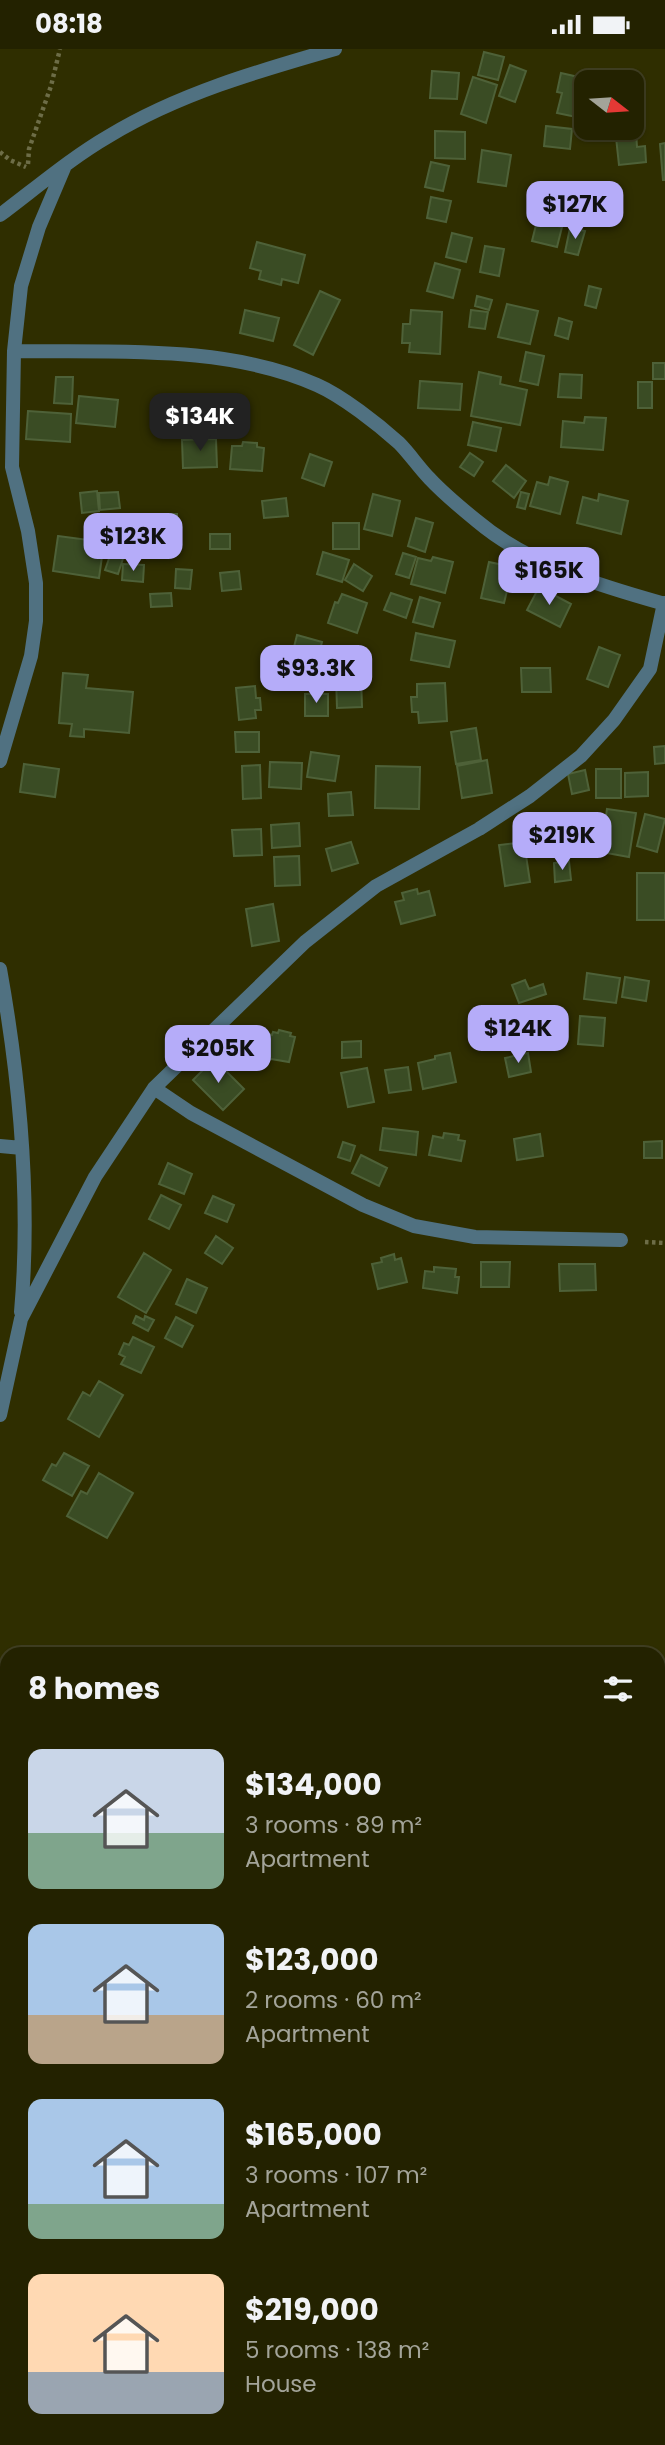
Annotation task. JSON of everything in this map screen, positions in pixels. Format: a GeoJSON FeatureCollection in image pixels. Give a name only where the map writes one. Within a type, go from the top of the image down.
{"type":"FeatureCollection","features":[{"type":"Feature","properties":{"kind":"street"},"geometry":{"type":"LineString","coordinates":[[0,215],[108,136],[162,108],[218,85],[335,49]]}},
{"type":"Feature","properties":{"kind":"street"},"geometry":{"type":"LineString","coordinates":[[0,761],[31,656],[36,621],[36,583],[28,531],[12,467],[14,351],[21,286],[39,227],[64,167]]}},
{"type":"Feature","properties":{"kind":"street"},"geometry":{"type":"LineString","coordinates":[[14,351],[180,354],[227,359],[318,385],[358,411],[400,444],[430,480],[480,524],[514,547],[552,566],[602,585],[664,603],[650,669],[614,720],[581,757],[530,796],[480,829],[376,886],[305,942],[154,1088],[95,1177],[21,1319]]}},
{"type":"Feature","properties":{"kind":"street"},"geometry":{"type":"LineString","coordinates":[[0,969],[18,1089],[26,1256],[21,1319],[0,1415]]}},
{"type":"Feature","properties":{"kind":"street"},"geometry":{"type":"LineString","coordinates":[[154,1088],[191,1113],[339,1192],[414,1226],[475,1237],[621,1240]]}},
{"type":"Feature","properties":{"kind":"street"},"geometry":{"type":"LineString","coordinates":[[0,1146],[22,1148]]}},
{"type":"Feature","properties":{"kind":"path"},"geometry":{"type":"LineString","coordinates":[[0,152],[10,160],[28,167],[29,149],[51,86],[60,49]]}},
{"type":"Feature","properties":{"kind":"building"},"geometry":{"type":"Polygon","coordinates":[[[484,52],[504,57],[498,80],[478,75],[484,52]]]}},
{"type":"Feature","properties":{"kind":"building"},"geometry":{"type":"Polygon","coordinates":[[[510,65],[526,71],[515,102],[499,96],[510,65]]]}},
{"type":"Feature","properties":{"kind":"building"},"geometry":{"type":"Polygon","coordinates":[[[432,71],[459,73],[457,99],[430,98],[432,71]]]}},
{"type":"Feature","properties":{"kind":"building"},"geometry":{"type":"Polygon","coordinates":[[[561,73],[574,76],[574,117],[557,113],[562,93],[557,92],[561,73]]]}},
{"type":"Feature","properties":{"kind":"building"},"geometry":{"type":"Polygon","coordinates":[[[473,77],[497,85],[486,123],[461,114],[473,77]]]}},
{"type":"Feature","properties":{"kind":"building"},"geometry":{"type":"Polygon","coordinates":[[[546,126],[572,129],[570,149],[544,146],[546,126]]]}},
{"type":"Feature","properties":{"kind":"building"},"geometry":{"type":"Polygon","coordinates":[[[435,131],[465,132],[465,159],[435,158],[435,131]]]}},
{"type":"Feature","properties":{"kind":"building"},"geometry":{"type":"Polygon","coordinates":[[[616,140],[637,140],[637,147],[645,146],[646,162],[619,165],[616,140]]]}},
{"type":"Feature","properties":{"kind":"building"},"geometry":{"type":"Polygon","coordinates":[[[665,143],[665,180],[663,180],[660,144],[665,143]]]}},
{"type":"Feature","properties":{"kind":"building"},"geometry":{"type":"Polygon","coordinates":[[[482,150],[511,155],[506,186],[478,182],[482,150]]]}},
{"type":"Feature","properties":{"kind":"building"},"geometry":{"type":"Polygon","coordinates":[[[431,162],[449,166],[443,191],[425,187],[431,162]]]}},
{"type":"Feature","properties":{"kind":"building"},"geometry":{"type":"Polygon","coordinates":[[[566,186],[587,190],[583,214],[561,210],[566,186]]]}},
{"type":"Feature","properties":{"kind":"building"},"geometry":{"type":"Polygon","coordinates":[[[431,197],[451,201],[446,222],[427,218],[431,197]]]}},
{"type":"Feature","properties":{"kind":"building"},"geometry":{"type":"Polygon","coordinates":[[[537,221],[562,227],[557,247],[532,241],[537,221]]]}},
{"type":"Feature","properties":{"kind":"building"},"geometry":{"type":"Polygon","coordinates":[[[570,228],[585,231],[578,255],[565,252],[570,228]]]}},
{"type":"Feature","properties":{"kind":"building"},"geometry":{"type":"Polygon","coordinates":[[[452,233],[472,238],[466,262],[446,257],[452,233]]]}},
{"type":"Feature","properties":{"kind":"building"},"geometry":{"type":"Polygon","coordinates":[[[257,242],[305,255],[298,283],[282,279],[281,285],[259,279],[261,271],[250,268],[257,242]]]}},
{"type":"Feature","properties":{"kind":"building"},"geometry":{"type":"Polygon","coordinates":[[[485,246],[504,249],[499,276],[480,272],[485,246]]]}},
{"type":"Feature","properties":{"kind":"building"},"geometry":{"type":"Polygon","coordinates":[[[435,263],[460,270],[453,298],[427,291],[435,263]]]}},
{"type":"Feature","properties":{"kind":"building"},"geometry":{"type":"Polygon","coordinates":[[[589,286],[601,289],[596,308],[585,305],[589,286]]]}},
{"type":"Feature","properties":{"kind":"building"},"geometry":{"type":"Polygon","coordinates":[[[320,291],[340,300],[313,355],[294,345],[320,291]]]}},
{"type":"Feature","properties":{"kind":"building"},"geometry":{"type":"Polygon","coordinates":[[[477,296],[492,300],[489,310],[475,306],[477,296]]]}},
{"type":"Feature","properties":{"kind":"building"},"geometry":{"type":"Polygon","coordinates":[[[507,304],[538,311],[530,344],[498,337],[507,304]]]}},
{"type":"Feature","properties":{"kind":"building"},"geometry":{"type":"Polygon","coordinates":[[[245,310],[279,318],[273,341],[240,333],[245,310]]]}},
{"type":"Feature","properties":{"kind":"building"},"geometry":{"type":"Polygon","coordinates":[[[411,310],[442,312],[440,354],[409,352],[410,343],[402,343],[403,324],[410,324],[411,310]]]}},
{"type":"Feature","properties":{"kind":"building"},"geometry":{"type":"Polygon","coordinates":[[[471,310],[488,312],[485,329],[469,327],[471,310]]]}},
{"type":"Feature","properties":{"kind":"building"},"geometry":{"type":"Polygon","coordinates":[[[559,318],[572,322],[568,339],[555,335],[559,318]]]}},
{"type":"Feature","properties":{"kind":"building"},"geometry":{"type":"Polygon","coordinates":[[[526,352],[544,356],[538,385],[520,381],[526,352]]]}},
{"type":"Feature","properties":{"kind":"building"},"geometry":{"type":"Polygon","coordinates":[[[653,363],[665,363],[665,379],[653,379],[653,363]]]}},
{"type":"Feature","properties":{"kind":"building"},"geometry":{"type":"Polygon","coordinates":[[[479,372],[501,377],[500,384],[527,390],[520,425],[471,416],[479,372]]]}},
{"type":"Feature","properties":{"kind":"building"},"geometry":{"type":"Polygon","coordinates":[[[560,374],[582,375],[581,398],[558,397],[560,374]]]}},
{"type":"Feature","properties":{"kind":"building"},"geometry":{"type":"Polygon","coordinates":[[[56,377],[73,377],[72,404],[54,403],[56,377]]]}},
{"type":"Feature","properties":{"kind":"building"},"geometry":{"type":"Polygon","coordinates":[[[420,381],[462,384],[460,410],[418,408],[420,381]]]}},
{"type":"Feature","properties":{"kind":"building"},"geometry":{"type":"Polygon","coordinates":[[[638,382],[652,382],[652,408],[638,408],[638,382]]]}},
{"type":"Feature","properties":{"kind":"building"},"geometry":{"type":"Polygon","coordinates":[[[79,396],[118,400],[115,427],[76,423],[79,396]]]}},
{"type":"Feature","properties":{"kind":"building"},"geometry":{"type":"Polygon","coordinates":[[[28,411],[71,414],[70,442],[26,439],[28,411]]]}},
{"type":"Feature","properties":{"kind":"building"},"geometry":{"type":"Polygon","coordinates":[[[585,417],[606,418],[603,450],[561,447],[563,421],[584,423],[585,417]]]}},
{"type":"Feature","properties":{"kind":"building"},"geometry":{"type":"Polygon","coordinates":[[[473,422],[501,428],[496,451],[468,445],[473,422]]]}},
{"type":"Feature","properties":{"kind":"building"},"geometry":{"type":"Polygon","coordinates":[[[216,439],[217,467],[183,468],[182,440],[216,439]]]}},
{"type":"Feature","properties":{"kind":"building"},"geometry":{"type":"Polygon","coordinates":[[[243,442],[257,443],[257,447],[264,448],[262,471],[230,469],[232,446],[242,446],[243,442]]]}},
{"type":"Feature","properties":{"kind":"building"},"geometry":{"type":"Polygon","coordinates":[[[470,453],[483,462],[474,476],[460,467],[470,453]]]}},
{"type":"Feature","properties":{"kind":"building"},"geometry":{"type":"Polygon","coordinates":[[[310,454],[332,462],[324,486],[302,478],[310,454]]]}},
{"type":"Feature","properties":{"kind":"building"},"geometry":{"type":"Polygon","coordinates":[[[506,465],[526,481],[514,498],[493,481],[506,465]]]}},
{"type":"Feature","properties":{"kind":"building"},"geometry":{"type":"Polygon","coordinates":[[[550,477],[568,482],[560,514],[530,506],[537,482],[548,485],[550,477]]]}},
{"type":"Feature","properties":{"kind":"building"},"geometry":{"type":"Polygon","coordinates":[[[97,491],[99,511],[82,513],[80,493],[97,491]]]}},
{"type":"Feature","properties":{"kind":"building"},"geometry":{"type":"Polygon","coordinates":[[[118,492],[120,508],[100,510],[99,493],[118,492]]]}},
{"type":"Feature","properties":{"kind":"building"},"geometry":{"type":"Polygon","coordinates":[[[521,492],[529,494],[525,509],[517,507],[521,492]]]}},
{"type":"Feature","properties":{"kind":"building"},"geometry":{"type":"Polygon","coordinates":[[[373,494],[400,501],[392,536],[364,529],[373,494]]]}},
{"type":"Feature","properties":{"kind":"building"},"geometry":{"type":"Polygon","coordinates":[[[599,494],[628,501],[621,534],[577,523],[583,497],[598,501],[599,494]]]}},
{"type":"Feature","properties":{"kind":"building"},"geometry":{"type":"Polygon","coordinates":[[[286,498],[288,516],[264,518],[262,501],[286,498]]]}},
{"type":"Feature","properties":{"kind":"building"},"geometry":{"type":"Polygon","coordinates":[[[144,514],[177,514],[177,544],[143,543],[144,514]]]}},
{"type":"Feature","properties":{"kind":"building"},"geometry":{"type":"Polygon","coordinates":[[[416,518],[433,523],[425,552],[408,546],[416,518]]]}},
{"type":"Feature","properties":{"kind":"building"},"geometry":{"type":"Polygon","coordinates":[[[333,523],[359,523],[359,549],[333,549],[333,523]]]}},
{"type":"Feature","properties":{"kind":"building"},"geometry":{"type":"Polygon","coordinates":[[[120,527],[132,531],[118,574],[105,570],[120,527]]]}},
{"type":"Feature","properties":{"kind":"building"},"geometry":{"type":"Polygon","coordinates":[[[210,534],[230,534],[230,549],[210,549],[210,534]]]}},
{"type":"Feature","properties":{"kind":"building"},"geometry":{"type":"Polygon","coordinates":[[[58,536],[104,542],[99,578],[53,571],[58,536]]]}},
{"type":"Feature","properties":{"kind":"building"},"geometry":{"type":"Polygon","coordinates":[[[323,552],[349,560],[342,582],[317,574],[323,552]]]}},
{"type":"Feature","properties":{"kind":"building"},"geometry":{"type":"Polygon","coordinates":[[[403,553],[416,557],[409,578],[396,574],[403,553]]]}},
{"type":"Feature","properties":{"kind":"building"},"geometry":{"type":"Polygon","coordinates":[[[433,557],[453,562],[445,593],[411,584],[418,558],[431,561],[433,557]]]}},
{"type":"Feature","properties":{"kind":"building"},"geometry":{"type":"Polygon","coordinates":[[[489,562],[513,567],[504,603],[481,598],[489,562]]]}},
{"type":"Feature","properties":{"kind":"building"},"geometry":{"type":"Polygon","coordinates":[[[123,564],[144,565],[143,582],[122,580],[123,564]]]}},
{"type":"Feature","properties":{"kind":"building"},"geometry":{"type":"Polygon","coordinates":[[[354,564],[372,576],[363,591],[345,580],[354,564]]]}},
{"type":"Feature","properties":{"kind":"building"},"geometry":{"type":"Polygon","coordinates":[[[176,569],[192,570],[190,589],[175,588],[176,569]]]}},
{"type":"Feature","properties":{"kind":"building"},"geometry":{"type":"Polygon","coordinates":[[[239,571],[241,589],[222,591],[220,573],[239,571]]]}},
{"type":"Feature","properties":{"kind":"building"},"geometry":{"type":"Polygon","coordinates":[[[539,587],[571,604],[560,627],[527,610],[539,587]]]}},
{"type":"Feature","properties":{"kind":"building"},"geometry":{"type":"Polygon","coordinates":[[[171,593],[172,606],[151,607],[150,594],[171,593]]]}},
{"type":"Feature","properties":{"kind":"building"},"geometry":{"type":"Polygon","coordinates":[[[391,593],[412,600],[406,618],[384,610],[391,593]]]}},
{"type":"Feature","properties":{"kind":"building"},"geometry":{"type":"Polygon","coordinates":[[[342,594],[367,603],[357,633],[328,623],[335,602],[338,603],[342,594]]]}},
{"type":"Feature","properties":{"kind":"building"},"geometry":{"type":"Polygon","coordinates":[[[420,597],[440,603],[433,627],[413,622],[420,597]]]}},
{"type":"Feature","properties":{"kind":"building"},"geometry":{"type":"Polygon","coordinates":[[[416,633],[455,641],[449,667],[411,660],[416,633]]]}},
{"type":"Feature","properties":{"kind":"building"},"geometry":{"type":"Polygon","coordinates":[[[297,635],[322,642],[317,662],[292,655],[297,635]]]}},
{"type":"Feature","properties":{"kind":"building"},"geometry":{"type":"Polygon","coordinates":[[[599,647],[620,655],[608,687],[587,679],[599,647]]]}},
{"type":"Feature","properties":{"kind":"building"},"geometry":{"type":"Polygon","coordinates":[[[521,668],[550,668],[551,692],[522,692],[521,668]]]}},
{"type":"Feature","properties":{"kind":"building"},"geometry":{"type":"Polygon","coordinates":[[[63,673],[88,675],[86,688],[133,692],[129,733],[84,729],[84,737],[70,736],[72,724],[59,723],[63,673]]]}},
{"type":"Feature","properties":{"kind":"building"},"geometry":{"type":"Polygon","coordinates":[[[361,676],[362,707],[337,708],[336,677],[361,676]]]}},
{"type":"Feature","properties":{"kind":"building"},"geometry":{"type":"Polygon","coordinates":[[[445,683],[447,721],[419,723],[418,712],[412,712],[411,697],[417,697],[417,684],[445,683]]]}},
{"type":"Feature","properties":{"kind":"building"},"geometry":{"type":"Polygon","coordinates":[[[255,686],[261,710],[255,710],[256,718],[239,720],[236,688],[255,686]]]}},
{"type":"Feature","properties":{"kind":"building"},"geometry":{"type":"Polygon","coordinates":[[[305,694],[328,694],[328,716],[305,716],[305,694]]]}},
{"type":"Feature","properties":{"kind":"building"},"geometry":{"type":"Polygon","coordinates":[[[476,728],[481,760],[456,764],[451,732],[476,728]]]}},
{"type":"Feature","properties":{"kind":"building"},"geometry":{"type":"Polygon","coordinates":[[[235,732],[259,732],[259,752],[236,752],[235,732]]]}},
{"type":"Feature","properties":{"kind":"building"},"geometry":{"type":"Polygon","coordinates":[[[665,746],[665,763],[655,764],[654,747],[665,746]]]}},
{"type":"Feature","properties":{"kind":"building"},"geometry":{"type":"Polygon","coordinates":[[[311,752],[339,756],[335,781],[307,777],[311,752]]]}},
{"type":"Feature","properties":{"kind":"building"},"geometry":{"type":"Polygon","coordinates":[[[487,760],[492,793],[462,798],[457,766],[487,760]]]}},
{"type":"Feature","properties":{"kind":"building"},"geometry":{"type":"Polygon","coordinates":[[[270,762],[302,763],[301,789],[269,787],[270,762]]]}},
{"type":"Feature","properties":{"kind":"building"},"geometry":{"type":"Polygon","coordinates":[[[24,764],[59,769],[55,797],[20,792],[24,764]]]}},
{"type":"Feature","properties":{"kind":"building"},"geometry":{"type":"Polygon","coordinates":[[[260,765],[261,798],[243,799],[242,766],[260,765]]]}},
{"type":"Feature","properties":{"kind":"building"},"geometry":{"type":"Polygon","coordinates":[[[376,766],[420,767],[419,809],[375,808],[376,766]]]}},
{"type":"Feature","properties":{"kind":"building"},"geometry":{"type":"Polygon","coordinates":[[[596,769],[621,769],[621,798],[596,798],[596,769]]]}},
{"type":"Feature","properties":{"kind":"building"},"geometry":{"type":"Polygon","coordinates":[[[585,770],[589,790],[572,794],[568,774],[585,770]]]}},
{"type":"Feature","properties":{"kind":"building"},"geometry":{"type":"Polygon","coordinates":[[[648,772],[648,796],[625,797],[625,773],[648,772]]]}},
{"type":"Feature","properties":{"kind":"building"},"geometry":{"type":"Polygon","coordinates":[[[351,792],[353,815],[329,816],[328,794],[351,792]]]}},
{"type":"Feature","properties":{"kind":"building"},"geometry":{"type":"Polygon","coordinates":[[[607,809],[636,813],[629,857],[601,852],[607,809]]]}},
{"type":"Feature","properties":{"kind":"building"},"geometry":{"type":"Polygon","coordinates":[[[645,814],[665,819],[657,852],[637,846],[645,814]]]}},
{"type":"Feature","properties":{"kind":"building"},"geometry":{"type":"Polygon","coordinates":[[[299,823],[300,846],[272,848],[271,825],[299,823]]]}},
{"type":"Feature","properties":{"kind":"building"},"geometry":{"type":"Polygon","coordinates":[[[261,829],[262,855],[234,856],[232,830],[261,829]]]}},
{"type":"Feature","properties":{"kind":"building"},"geometry":{"type":"Polygon","coordinates":[[[351,842],[358,863],[332,871],[326,849],[351,842]]]}},
{"type":"Feature","properties":{"kind":"building"},"geometry":{"type":"Polygon","coordinates":[[[524,842],[530,882],[505,886],[499,845],[524,842]]]}},
{"type":"Feature","properties":{"kind":"building"},"geometry":{"type":"Polygon","coordinates":[[[299,856],[300,885],[275,886],[274,857],[299,856]]]}},
{"type":"Feature","properties":{"kind":"building"},"geometry":{"type":"Polygon","coordinates":[[[569,861],[571,880],[555,882],[554,863],[569,861]]]}},
{"type":"Feature","properties":{"kind":"building"},"geometry":{"type":"Polygon","coordinates":[[[637,873],[665,873],[665,920],[637,920],[637,873]]]}},
{"type":"Feature","properties":{"kind":"building"},"geometry":{"type":"Polygon","coordinates":[[[417,889],[418,894],[429,891],[435,915],[401,924],[395,902],[404,900],[402,893],[417,889]]]}},
{"type":"Feature","properties":{"kind":"building"},"geometry":{"type":"Polygon","coordinates":[[[273,904],[279,941],[252,946],[246,909],[273,904]]]}},
{"type":"Feature","properties":{"kind":"building"},"geometry":{"type":"Polygon","coordinates":[[[587,973],[620,978],[616,1003],[584,999],[587,973]]]}},
{"type":"Feature","properties":{"kind":"building"},"geometry":{"type":"Polygon","coordinates":[[[625,977],[649,981],[646,1001],[622,997],[625,977]]]}},
{"type":"Feature","properties":{"kind":"building"},"geometry":{"type":"Polygon","coordinates":[[[525,980],[529,989],[543,984],[546,994],[519,1003],[512,985],[525,980]]]}},
{"type":"Feature","properties":{"kind":"building"},"geometry":{"type":"Polygon","coordinates":[[[580,1016],[605,1018],[603,1046],[578,1044],[580,1016]]]}},
{"type":"Feature","properties":{"kind":"building"},"geometry":{"type":"Polygon","coordinates":[[[279,1030],[295,1037],[289,1062],[259,1057],[264,1033],[272,1035],[279,1030]]]}},
{"type":"Feature","properties":{"kind":"building"},"geometry":{"type":"Polygon","coordinates":[[[361,1041],[361,1057],[342,1058],[342,1042],[361,1041]]]}},
{"type":"Feature","properties":{"kind":"building"},"geometry":{"type":"Polygon","coordinates":[[[450,1053],[456,1082],[423,1089],[418,1063],[450,1053]]]}},
{"type":"Feature","properties":{"kind":"building"},"geometry":{"type":"Polygon","coordinates":[[[528,1053],[531,1072],[509,1077],[505,1058],[528,1053]]]}},
{"type":"Feature","properties":{"kind":"building"},"geometry":{"type":"Polygon","coordinates":[[[214,1059],[244,1089],[223,1110],[193,1080],[214,1059]]]}},
{"type":"Feature","properties":{"kind":"building"},"geometry":{"type":"Polygon","coordinates":[[[408,1067],[411,1090],[389,1093],[385,1070],[408,1067]]]}},
{"type":"Feature","properties":{"kind":"building"},"geometry":{"type":"Polygon","coordinates":[[[367,1068],[374,1102],[348,1107],[341,1073],[367,1068]]]}},
{"type":"Feature","properties":{"kind":"building"},"geometry":{"type":"Polygon","coordinates":[[[383,1128],[418,1132],[416,1155],[380,1150],[383,1128]]]}},
{"type":"Feature","properties":{"kind":"building"},"geometry":{"type":"Polygon","coordinates":[[[444,1133],[459,1135],[458,1140],[465,1141],[461,1161],[429,1155],[433,1136],[443,1138],[444,1133]]]}},
{"type":"Feature","properties":{"kind":"building"},"geometry":{"type":"Polygon","coordinates":[[[540,1134],[543,1156],[517,1160],[514,1139],[540,1134]]]}},
{"type":"Feature","properties":{"kind":"building"},"geometry":{"type":"Polygon","coordinates":[[[662,1141],[662,1158],[644,1158],[644,1142],[662,1141]]]}},
{"type":"Feature","properties":{"kind":"building"},"geometry":{"type":"Polygon","coordinates":[[[343,1142],[355,1146],[350,1161],[338,1157],[343,1142]]]}},
{"type":"Feature","properties":{"kind":"building"},"geometry":{"type":"Polygon","coordinates":[[[361,1155],[387,1168],[379,1186],[352,1173],[361,1155]]]}},
{"type":"Feature","properties":{"kind":"building"},"geometry":{"type":"Polygon","coordinates":[[[168,1163],[192,1174],[184,1194],[159,1184],[168,1163]]]}},
{"type":"Feature","properties":{"kind":"building"},"geometry":{"type":"Polygon","coordinates":[[[161,1195],[181,1205],[169,1229],[149,1219],[161,1195]]]}},
{"type":"Feature","properties":{"kind":"building"},"geometry":{"type":"Polygon","coordinates":[[[213,1196],[234,1205],[227,1222],[205,1213],[213,1196]]]}},
{"type":"Feature","properties":{"kind":"building"},"geometry":{"type":"Polygon","coordinates":[[[216,1236],[233,1248],[222,1264],[205,1253],[216,1236]]]}},
{"type":"Feature","properties":{"kind":"building"},"geometry":{"type":"Polygon","coordinates":[[[144,1253],[171,1270],[146,1313],[118,1297],[144,1253]]]}},
{"type":"Feature","properties":{"kind":"building"},"geometry":{"type":"Polygon","coordinates":[[[394,1254],[395,1260],[401,1258],[407,1282],[378,1289],[372,1264],[382,1262],[381,1258],[394,1254]]]}},
{"type":"Feature","properties":{"kind":"building"},"geometry":{"type":"Polygon","coordinates":[[[481,1262],[510,1262],[509,1287],[481,1287],[481,1262]]]}},
{"type":"Feature","properties":{"kind":"building"},"geometry":{"type":"Polygon","coordinates":[[[559,1264],[595,1264],[596,1290],[560,1291],[559,1264]]]}},
{"type":"Feature","properties":{"kind":"building"},"geometry":{"type":"Polygon","coordinates":[[[434,1267],[456,1269],[455,1277],[459,1277],[457,1293],[423,1288],[425,1271],[434,1272],[434,1267]]]}},
{"type":"Feature","properties":{"kind":"building"},"geometry":{"type":"Polygon","coordinates":[[[187,1279],[207,1288],[196,1313],[176,1304],[187,1279]]]}},
{"type":"Feature","properties":{"kind":"building"},"geometry":{"type":"Polygon","coordinates":[[[136,1316],[144,1320],[145,1316],[154,1320],[148,1331],[133,1323],[136,1316]]]}},
{"type":"Feature","properties":{"kind":"building"},"geometry":{"type":"Polygon","coordinates":[[[176,1317],[193,1326],[182,1347],[165,1338],[176,1317]]]}},
{"type":"Feature","properties":{"kind":"building"},"geometry":{"type":"Polygon","coordinates":[[[133,1337],[154,1347],[141,1373],[121,1364],[125,1357],[119,1354],[124,1343],[129,1345],[133,1337]]]}},
{"type":"Feature","properties":{"kind":"building"},"geometry":{"type":"Polygon","coordinates":[[[99,1381],[123,1395],[99,1437],[68,1419],[83,1392],[90,1396],[99,1381]]]}},
{"type":"Feature","properties":{"kind":"building"},"geometry":{"type":"Polygon","coordinates":[[[64,1453],[89,1466],[72,1496],[43,1480],[52,1464],[56,1466],[64,1453]]]}},
{"type":"Feature","properties":{"kind":"building"},"geometry":{"type":"Polygon","coordinates":[[[99,1473],[133,1493],[107,1538],[67,1516],[81,1491],[87,1494],[99,1473]]]}}]}
